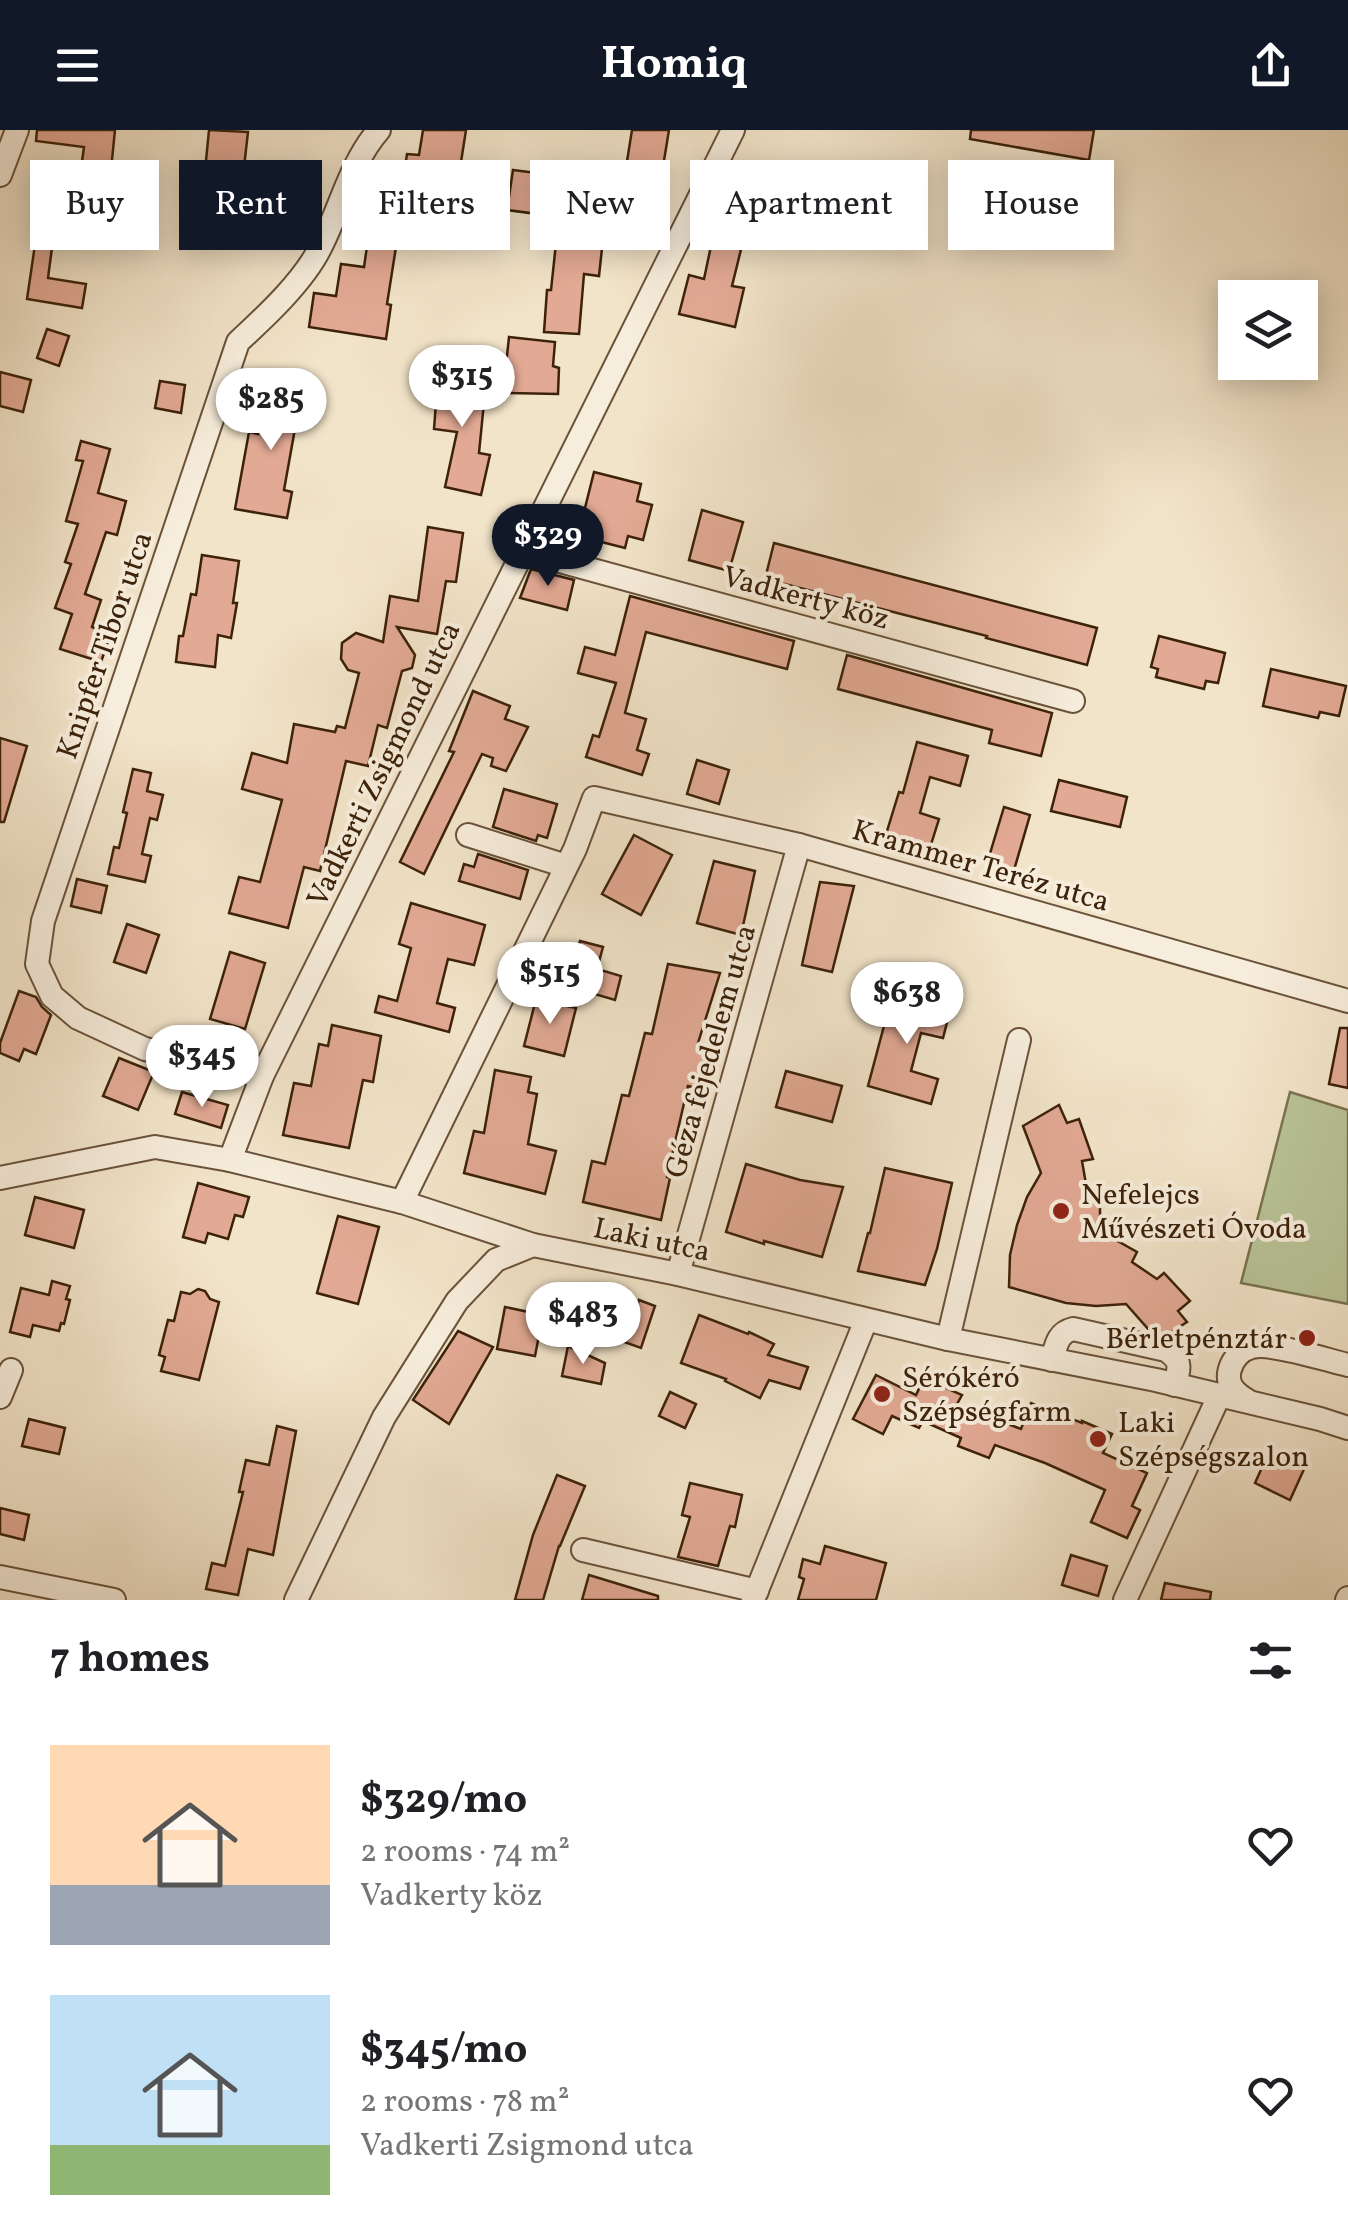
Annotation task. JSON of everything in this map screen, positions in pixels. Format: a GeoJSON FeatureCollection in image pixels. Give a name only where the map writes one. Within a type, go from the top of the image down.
{"type":"FeatureCollection","features":[{"type":"Feature","properties":{"kind":"street"},"geometry":{"type":"LineString","coordinates":[[0,175],[18,130]]}},
{"type":"Feature","properties":{"kind":"street","name":"Knipfer Tibor utca"},"geometry":{"type":"LineString","coordinates":[[262,1076],[144,1050],[78,1018],[52,996],[37,964],[43,921],[238,342],[276,306],[318,252],[365,145],[378,130]]}},
{"type":"Feature","properties":{"kind":"street","name":"Vadkerti Zsigmond utca"},"geometry":{"type":"LineString","coordinates":[[230,1160],[262,1076],[733,130]]}},
{"type":"Feature","properties":{"kind":"street","name":"Vadkerty köz"},"geometry":{"type":"LineString","coordinates":[[523,551],[1073,702]]}},
{"type":"Feature","properties":{"kind":"street","name":"Krammer Teréz utca"},"geometry":{"type":"LineString","coordinates":[[566,866],[594,798],[798,845],[1348,1001]]}},
{"type":"Feature","properties":{"kind":"street"},"geometry":{"type":"LineString","coordinates":[[402,1202],[566,866],[468,835]]}},
{"type":"Feature","properties":{"kind":"street","name":"Géza fejedelem utca"},"geometry":{"type":"LineString","coordinates":[[678,1274],[798,845]]}},
{"type":"Feature","properties":{"kind":"street"},"geometry":{"type":"LineString","coordinates":[[948,1339],[1020,1040]]}},
{"type":"Feature","properties":{"kind":"street","name":"Laki utca"},"geometry":{"type":"LineString","coordinates":[[0,1178],[155,1146],[402,1202],[533,1245],[1294,1412],[1348,1428]]}},
{"type":"Feature","properties":{"kind":"street"},"geometry":{"type":"LineString","coordinates":[[296,1600],[384,1417],[457,1301],[496,1260],[533,1245]]}},
{"type":"Feature","properties":{"kind":"street"},"geometry":{"type":"LineString","coordinates":[[583,1550],[755,1596],[866,1320]]}},
{"type":"Feature","properties":{"kind":"street"},"geometry":{"type":"LineString","coordinates":[[1052,1360],[1059,1336],[1073,1329],[1166,1350],[1179,1365],[1175,1386]]}},
{"type":"Feature","properties":{"kind":"street"},"geometry":{"type":"LineString","coordinates":[[1251,1403],[1236,1393],[1229,1380],[1234,1360],[1246,1349],[1275,1348],[1348,1364]]}},
{"type":"Feature","properties":{"kind":"street"},"geometry":{"type":"LineString","coordinates":[[0,1397],[11,1370]]}},
{"type":"Feature","properties":{"kind":"street"},"geometry":{"type":"LineString","coordinates":[[1125,1600],[1219,1396]]}},
{"type":"Feature","properties":{"kind":"street","name":"Laki utca"},"geometry":{"type":"LineString","coordinates":[[1294,1412],[1348,1408]]}},
{"type":"Feature","properties":{"kind":"street"},"geometry":{"type":"LineString","coordinates":[[0,1577],[114,1600]]}},
{"type":"Feature","properties":{"kind":"green space"},"geometry":{"type":"Polygon","coordinates":[[[1290,1092],[1348,1110],[1348,1304],[1241,1283],[1290,1092]]]}},
{"type":"Feature","properties":{"kind":"building"},"geometry":{"type":"Polygon","coordinates":[[[37,130],[115,130],[112,160],[82,160],[84,147],[36,141],[37,130]]]}},
{"type":"Feature","properties":{"kind":"building"},"geometry":{"type":"Polygon","coordinates":[[[209,130],[248,132],[245,160],[206,160],[209,130]]]}},
{"type":"Feature","properties":{"kind":"building"},"geometry":{"type":"Polygon","coordinates":[[[423,130],[466,130],[461,160],[406,160],[407,154],[419,155],[423,130]]]}},
{"type":"Feature","properties":{"kind":"building"},"geometry":{"type":"Polygon","coordinates":[[[632,130],[669,130],[664,160],[627,160],[632,130]]]}},
{"type":"Feature","properties":{"kind":"building"},"geometry":{"type":"Polygon","coordinates":[[[971,130],[1094,130],[1089,160],[970,139],[971,130]]]}},
{"type":"Feature","properties":{"kind":"building"},"geometry":{"type":"Polygon","coordinates":[[[513,170],[530,172],[530,213],[510,210],[513,170]]]}},
{"type":"Feature","properties":{"kind":"building"},"geometry":{"type":"Polygon","coordinates":[[[34,250],[52,250],[48,278],[86,284],[82,308],[27,299],[34,250]]]}},
{"type":"Feature","properties":{"kind":"building"},"geometry":{"type":"Polygon","coordinates":[[[366,250],[396,250],[386,339],[309,327],[314,293],[336,296],[341,264],[364,267],[366,250]]]}},
{"type":"Feature","properties":{"kind":"building"},"geometry":{"type":"Polygon","coordinates":[[[555,250],[602,250],[599,276],[584,274],[579,334],[544,332],[547,290],[551,290],[555,250]]]}},
{"type":"Feature","properties":{"kind":"building"},"geometry":{"type":"Polygon","coordinates":[[[710,250],[741,250],[732,286],[744,288],[735,327],[679,314],[689,275],[704,279],[710,250]]]}},
{"type":"Feature","properties":{"kind":"building"},"geometry":{"type":"Polygon","coordinates":[[[47,329],[69,336],[59,366],[37,358],[47,329]]]}},
{"type":"Feature","properties":{"kind":"building"},"geometry":{"type":"Polygon","coordinates":[[[509,337],[555,342],[553,366],[559,368],[558,394],[503,393],[509,337]]]}},
{"type":"Feature","properties":{"kind":"building"},"geometry":{"type":"Polygon","coordinates":[[[0,372],[31,380],[23,412],[0,406],[0,372]]]}},
{"type":"Feature","properties":{"kind":"building"},"geometry":{"type":"Polygon","coordinates":[[[430,378],[486,382],[479,453],[490,455],[481,495],[445,487],[457,432],[434,429],[436,403],[428,402],[430,378]]]}},
{"type":"Feature","properties":{"kind":"building"},"geometry":{"type":"Polygon","coordinates":[[[160,381],[185,385],[181,413],[155,408],[160,381]]]}},
{"type":"Feature","properties":{"kind":"building"},"geometry":{"type":"Polygon","coordinates":[[[266,383],[308,390],[302,424],[296,423],[284,490],[292,492],[287,518],[235,509],[249,432],[258,434],[266,383]]]}},
{"type":"Feature","properties":{"kind":"building"},"geometry":{"type":"Polygon","coordinates":[[[81,441],[110,449],[98,493],[126,501],[117,535],[106,532],[85,594],[101,600],[92,627],[102,631],[99,636],[109,639],[101,662],[60,649],[72,614],[55,608],[71,564],[65,562],[78,524],[66,521],[83,461],[76,460],[81,441]]]}},
{"type":"Feature","properties":{"kind":"building"},"geometry":{"type":"Polygon","coordinates":[[[594,472],[641,484],[637,501],[652,505],[643,540],[628,536],[625,548],[578,536],[594,472]]]}},
{"type":"Feature","properties":{"kind":"building"},"geometry":{"type":"Polygon","coordinates":[[[702,510],[743,522],[729,571],[689,560],[702,510]]]}},
{"type":"Feature","properties":{"kind":"building"},"geometry":{"type":"Polygon","coordinates":[[[428,527],[463,533],[456,582],[446,581],[437,634],[397,627],[415,655],[412,668],[402,671],[387,728],[378,725],[368,766],[346,761],[320,871],[304,867],[288,928],[229,913],[239,877],[260,882],[282,800],[242,789],[252,753],[287,763],[294,724],[335,732],[337,726],[345,728],[359,673],[348,670],[341,659],[342,643],[356,633],[383,642],[390,596],[418,601],[428,527]]]}},
{"type":"Feature","properties":{"kind":"building"},"geometry":{"type":"Polygon","coordinates":[[[774,543],[1097,628],[1087,665],[765,579],[774,543]]]}},
{"type":"Feature","properties":{"kind":"building"},"geometry":{"type":"Polygon","coordinates":[[[202,555],[239,561],[231,638],[218,635],[215,667],[176,662],[191,594],[196,595],[202,555]]]}},
{"type":"Feature","properties":{"kind":"building"},"geometry":{"type":"Polygon","coordinates":[[[531,569],[574,580],[567,610],[520,598],[531,569]]]}},
{"type":"Feature","properties":{"kind":"building"},"geometry":{"type":"Polygon","coordinates":[[[630,596],[794,641],[787,669],[646,632],[625,713],[646,719],[637,750],[649,754],[642,775],[586,757],[593,735],[599,737],[616,683],[578,673],[585,647],[615,655],[630,596]]]}},
{"type":"Feature","properties":{"kind":"building"},"geometry":{"type":"Polygon","coordinates":[[[1159,636],[1225,653],[1218,683],[1206,681],[1204,689],[1156,677],[1158,669],[1151,667],[1159,636]]]}},
{"type":"Feature","properties":{"kind":"building"},"geometry":{"type":"Polygon","coordinates":[[[847,655],[1052,713],[1041,756],[989,743],[992,730],[838,689],[847,655]]]}},
{"type":"Feature","properties":{"kind":"building"},"geometry":{"type":"Polygon","coordinates":[[[1271,669],[1346,686],[1339,716],[1320,712],[1318,718],[1263,706],[1271,669]]]}},
{"type":"Feature","properties":{"kind":"building"},"geometry":{"type":"Polygon","coordinates":[[[473,691],[510,706],[505,719],[528,727],[506,771],[491,766],[493,758],[482,754],[424,874],[400,862],[454,752],[449,751],[473,691]]]}},
{"type":"Feature","properties":{"kind":"building"},"geometry":{"type":"Polygon","coordinates":[[[0,738],[27,746],[4,822],[0,822],[0,738]]]}},
{"type":"Feature","properties":{"kind":"building"},"geometry":{"type":"Polygon","coordinates":[[[917,742],[968,756],[960,786],[930,777],[920,813],[939,819],[928,854],[884,841],[917,742]]]}},
{"type":"Feature","properties":{"kind":"building"},"geometry":{"type":"Polygon","coordinates":[[[697,760],[729,770],[719,804],[687,794],[697,760]]]}},
{"type":"Feature","properties":{"kind":"building"},"geometry":{"type":"Polygon","coordinates":[[[133,769],[151,773],[147,791],[163,795],[157,820],[150,818],[142,854],[151,856],[145,882],[108,874],[114,847],[119,848],[133,769]]]}},
{"type":"Feature","properties":{"kind":"building"},"geometry":{"type":"Polygon","coordinates":[[[1059,780],[1127,797],[1120,827],[1051,811],[1059,780]]]}},
{"type":"Feature","properties":{"kind":"building"},"geometry":{"type":"Polygon","coordinates":[[[504,789],[557,804],[547,838],[538,835],[536,841],[493,827],[504,789]]]}},
{"type":"Feature","properties":{"kind":"building"},"geometry":{"type":"Polygon","coordinates":[[[1004,807],[1030,815],[1012,877],[985,870],[1004,807]]]}},
{"type":"Feature","properties":{"kind":"building"},"geometry":{"type":"Polygon","coordinates":[[[634,835],[672,855],[641,915],[602,894],[634,835]]]}},
{"type":"Feature","properties":{"kind":"building"},"geometry":{"type":"Polygon","coordinates":[[[478,854],[528,870],[520,899],[459,881],[464,864],[474,867],[478,854]]]}},
{"type":"Feature","properties":{"kind":"building"},"geometry":{"type":"Polygon","coordinates":[[[714,861],[755,871],[741,935],[697,923],[714,861]]]}},
{"type":"Feature","properties":{"kind":"building"},"geometry":{"type":"Polygon","coordinates":[[[77,879],[107,886],[101,913],[71,906],[77,879]]]}},
{"type":"Feature","properties":{"kind":"building"},"geometry":{"type":"Polygon","coordinates":[[[820,882],[854,886],[832,972],[802,965],[820,882]]]}},
{"type":"Feature","properties":{"kind":"building"},"geometry":{"type":"Polygon","coordinates":[[[411,903],[485,925],[474,965],[448,959],[437,1003],[455,1008],[449,1032],[375,1012],[379,996],[397,1001],[411,948],[399,944],[411,903]]]}},
{"type":"Feature","properties":{"kind":"building"},"geometry":{"type":"Polygon","coordinates":[[[127,924],[159,935],[146,973],[114,962],[127,924]]]}},
{"type":"Feature","properties":{"kind":"building"},"geometry":{"type":"Polygon","coordinates":[[[580,941],[603,947],[597,969],[621,976],[615,1000],[567,986],[580,941]]]}},
{"type":"Feature","properties":{"kind":"building"},"geometry":{"type":"Polygon","coordinates":[[[230,952],[265,963],[245,1029],[210,1019],[230,952]]]}},
{"type":"Feature","properties":{"kind":"building"},"geometry":{"type":"Polygon","coordinates":[[[668,964],[720,973],[698,1043],[707,1045],[697,1088],[688,1086],[661,1220],[583,1202],[592,1161],[605,1164],[622,1095],[629,1096],[645,1033],[652,1034],[668,964]]]}},
{"type":"Feature","properties":{"kind":"building"},"geometry":{"type":"Polygon","coordinates":[[[19,991],[36,997],[51,1015],[36,1054],[24,1049],[19,1061],[0,1053],[0,1043],[19,991]]]}},
{"type":"Feature","properties":{"kind":"building"},"geometry":{"type":"Polygon","coordinates":[[[893,992],[951,1007],[943,1038],[921,1033],[911,1071],[938,1079],[931,1104],[868,1086],[893,992]]]}},
{"type":"Feature","properties":{"kind":"building"},"geometry":{"type":"Polygon","coordinates":[[[536,999],[576,1008],[564,1056],[524,1046],[536,999]]]}},
{"type":"Feature","properties":{"kind":"building"},"geometry":{"type":"Polygon","coordinates":[[[332,1025],[381,1036],[373,1082],[363,1080],[349,1148],[283,1135],[294,1083],[311,1086],[319,1044],[328,1046],[332,1025]]]}},
{"type":"Feature","properties":{"kind":"building"},"geometry":{"type":"Polygon","coordinates":[[[1340,1028],[1348,1028],[1348,1088],[1329,1084],[1340,1028]]]}},
{"type":"Feature","properties":{"kind":"building"},"geometry":{"type":"Polygon","coordinates":[[[119,1058],[154,1072],[138,1110],[103,1096],[119,1058]]]}},
{"type":"Feature","properties":{"kind":"building"},"geometry":{"type":"Polygon","coordinates":[[[495,1070],[531,1077],[528,1092],[537,1094],[528,1144],[556,1151],[545,1194],[464,1173],[474,1131],[484,1133],[495,1070]]]}},
{"type":"Feature","properties":{"kind":"building"},"geometry":{"type":"Polygon","coordinates":[[[786,1071],[842,1086],[832,1122],[776,1107],[786,1071]]]}},
{"type":"Feature","properties":{"kind":"building"},"geometry":{"type":"Polygon","coordinates":[[[182,1092],[228,1105],[221,1128],[175,1114],[182,1092]]]}},
{"type":"Feature","properties":{"kind":"building","name":"Nefelejcs Művészeti Óvoda"},"geometry":{"type":"Polygon","coordinates":[[[1059,1105],[1067,1123],[1079,1119],[1093,1159],[1082,1161],[1087,1190],[1100,1190],[1100,1231],[1137,1252],[1132,1262],[1157,1279],[1164,1273],[1190,1301],[1178,1311],[1187,1322],[1167,1335],[1150,1331],[1126,1304],[1066,1303],[1009,1287],[1010,1255],[1017,1225],[1041,1173],[1023,1126],[1059,1105]]]}},
{"type":"Feature","properties":{"kind":"building"},"geometry":{"type":"Polygon","coordinates":[[[746,1164],[800,1180],[843,1187],[822,1257],[726,1232],[746,1164]]]}},
{"type":"Feature","properties":{"kind":"building"},"geometry":{"type":"Polygon","coordinates":[[[885,1168],[952,1183],[925,1285],[858,1271],[885,1168]]]}},
{"type":"Feature","properties":{"kind":"building"},"geometry":{"type":"Polygon","coordinates":[[[198,1183],[249,1197],[243,1217],[235,1215],[228,1239],[208,1233],[205,1243],[183,1237],[198,1183]]]}},
{"type":"Feature","properties":{"kind":"building"},"geometry":{"type":"Polygon","coordinates":[[[35,1197],[84,1210],[74,1248],[25,1235],[35,1197]]]}},
{"type":"Feature","properties":{"kind":"building"},"geometry":{"type":"Polygon","coordinates":[[[338,1216],[379,1227],[358,1304],[317,1293],[338,1216]]]}},
{"type":"Feature","properties":{"kind":"building"},"geometry":{"type":"Polygon","coordinates":[[[52,1281],[70,1286],[66,1299],[70,1300],[59,1331],[33,1325],[30,1337],[10,1332],[21,1288],[49,1295],[52,1281]]]}},
{"type":"Feature","properties":{"kind":"building"},"geometry":{"type":"Polygon","coordinates":[[[198,1289],[219,1302],[199,1380],[161,1371],[165,1357],[159,1355],[168,1320],[174,1321],[181,1292],[190,1294],[198,1289]]]}},
{"type":"Feature","properties":{"kind":"building"},"geometry":{"type":"Polygon","coordinates":[[[639,1300],[655,1306],[641,1348],[596,1332],[601,1309],[634,1316],[639,1300]]]}},
{"type":"Feature","properties":{"kind":"building"},"geometry":{"type":"Polygon","coordinates":[[[505,1307],[543,1315],[535,1356],[497,1349],[505,1307]]]}},
{"type":"Feature","properties":{"kind":"building"},"geometry":{"type":"Polygon","coordinates":[[[699,1315],[774,1344],[768,1355],[808,1367],[800,1389],[769,1380],[760,1398],[726,1379],[681,1363],[699,1315]]]}},
{"type":"Feature","properties":{"kind":"building"},"geometry":{"type":"Polygon","coordinates":[[[458,1331],[493,1347],[449,1424],[413,1400],[458,1331]]]}},
{"type":"Feature","properties":{"kind":"building"},"geometry":{"type":"Polygon","coordinates":[[[568,1346],[605,1363],[601,1384],[562,1376],[568,1346]]]}},
{"type":"Feature","properties":{"kind":"building"},"geometry":{"type":"Polygon","coordinates":[[[876,1375],[916,1395],[924,1378],[962,1395],[957,1404],[1021,1429],[1031,1403],[1112,1434],[1103,1453],[1147,1473],[1132,1506],[1140,1510],[1127,1538],[1091,1522],[1105,1490],[1045,1463],[995,1445],[989,1458],[958,1446],[961,1438],[923,1421],[919,1428],[892,1416],[883,1434],[853,1419],[876,1375]]]}},
{"type":"Feature","properties":{"kind":"building"},"geometry":{"type":"Polygon","coordinates":[[[670,1392],[696,1404],[685,1428],[659,1416],[670,1392]]]}},
{"type":"Feature","properties":{"kind":"building"},"geometry":{"type":"Polygon","coordinates":[[[29,1419],[65,1428],[59,1454],[22,1446],[29,1419]]]}},
{"type":"Feature","properties":{"kind":"building"},"geometry":{"type":"Polygon","coordinates":[[[277,1426],[296,1431],[273,1555],[248,1549],[238,1595],[206,1589],[212,1563],[225,1566],[243,1492],[239,1492],[246,1460],[269,1465],[277,1426]]]}},
{"type":"Feature","properties":{"kind":"building"},"geometry":{"type":"Polygon","coordinates":[[[1269,1452],[1305,1467],[1290,1500],[1255,1483],[1269,1452]]]}},
{"type":"Feature","properties":{"kind":"building"},"geometry":{"type":"Polygon","coordinates":[[[557,1475],[585,1486],[559,1546],[543,1600],[515,1600],[533,1535],[557,1475]]]}},
{"type":"Feature","properties":{"kind":"building"},"geometry":{"type":"Polygon","coordinates":[[[690,1483],[742,1495],[735,1527],[730,1526],[718,1566],[678,1557],[690,1517],[682,1515],[690,1483]]]}},
{"type":"Feature","properties":{"kind":"building"},"geometry":{"type":"Polygon","coordinates":[[[0,1508],[29,1515],[24,1540],[0,1534],[0,1508]]]}},
{"type":"Feature","properties":{"kind":"building"},"geometry":{"type":"Polygon","coordinates":[[[825,1546],[886,1563],[876,1600],[798,1600],[804,1579],[799,1577],[803,1559],[820,1564],[825,1546]]]}},
{"type":"Feature","properties":{"kind":"building"},"geometry":{"type":"Polygon","coordinates":[[[1071,1555],[1107,1566],[1098,1596],[1062,1585],[1071,1555]]]}},
{"type":"Feature","properties":{"kind":"building"},"geometry":{"type":"Polygon","coordinates":[[[589,1575],[658,1596],[658,1600],[582,1600],[589,1575]]]}},
{"type":"Feature","properties":{"kind":"building"},"geometry":{"type":"Polygon","coordinates":[[[1165,1583],[1211,1592],[1210,1600],[1161,1600],[1165,1583]]]}},
{"type":"Feature","properties":{"kind":"place","name":"Nefelejcs Művészeti Óvoda"},"geometry":{"type":"Point","coordinates":[1061,1211]}},
{"type":"Feature","properties":{"kind":"place","name":"Bérletpénztár"},"geometry":{"type":"Point","coordinates":[1307,1338]}},
{"type":"Feature","properties":{"kind":"place","name":"Sérókéró Szépségfarm"},"geometry":{"type":"Point","coordinates":[882,1394]}},
{"type":"Feature","properties":{"kind":"place","name":"Laki Szépségszalon"},"geometry":{"type":"Point","coordinates":[1098,1439]}}]}
